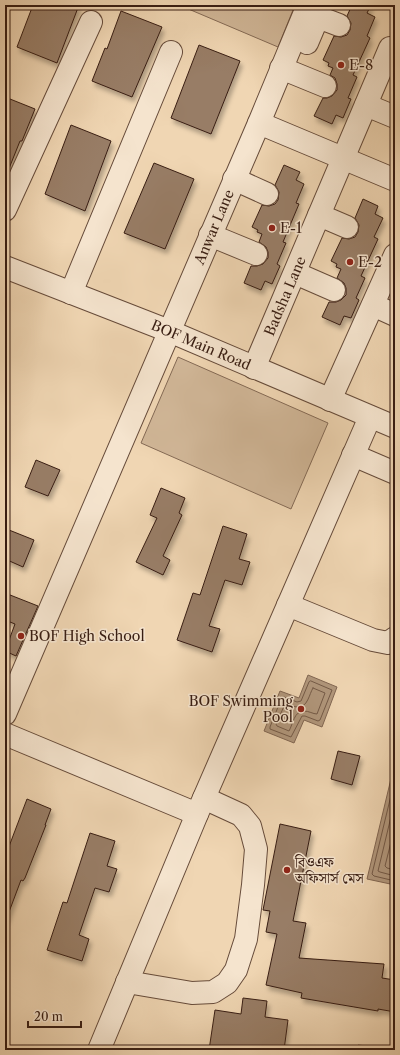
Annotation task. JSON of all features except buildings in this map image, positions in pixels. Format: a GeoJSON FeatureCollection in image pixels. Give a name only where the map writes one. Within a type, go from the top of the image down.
{"type":"FeatureCollection","features":[{"type":"Feature","properties":{"kind":"street"},"geometry":{"type":"LineString","coordinates":[[288,71],[308,5]]}},
{"type":"Feature","properties":{"kind":"street"},"geometry":{"type":"LineString","coordinates":[[288,71],[318,16],[339,25]]}},
{"type":"Feature","properties":{"kind":"street"},"geometry":{"type":"LineString","coordinates":[[5,210],[91,22]]}},
{"type":"Feature","properties":{"kind":"street","name":"Badsha Lane"},"geometry":{"type":"LineString","coordinates":[[254,368],[390,48],[395,50]]}},
{"type":"Feature","properties":{"kind":"street"},"geometry":{"type":"LineString","coordinates":[[71,293],[172,52]]}},
{"type":"Feature","properties":{"kind":"street"},"geometry":{"type":"LineString","coordinates":[[288,71],[325,86]]}},
{"type":"Feature","properties":{"kind":"street","name":"Anwar Lane"},"geometry":{"type":"LineString","coordinates":[[5,714],[258,123],[288,71]]}},
{"type":"Feature","properties":{"kind":"street"},"geometry":{"type":"LineString","coordinates":[[366,105],[395,117]]}},
{"type":"Feature","properties":{"kind":"street"},"geometry":{"type":"LineString","coordinates":[[258,123],[395,180]]}},
{"type":"Feature","properties":{"kind":"street"},"geometry":{"type":"LineString","coordinates":[[234,179],[267,194]]}},
{"type":"Feature","properties":{"kind":"street"},"geometry":{"type":"LineString","coordinates":[[319,215],[346,227]]}},
{"type":"Feature","properties":{"kind":"street"},"geometry":{"type":"LineString","coordinates":[[210,235],[256,254]]}},
{"type":"Feature","properties":{"kind":"street"},"geometry":{"type":"LineString","coordinates":[[330,400],[395,255]]}},
{"type":"Feature","properties":{"kind":"street","name":"BOF Main Road"},"geometry":{"type":"LineString","coordinates":[[5,267],[169,331],[395,427]]}},
{"type":"Feature","properties":{"kind":"street"},"geometry":{"type":"LineString","coordinates":[[295,272],[334,290]]}},
{"type":"Feature","properties":{"kind":"street"},"geometry":{"type":"LineString","coordinates":[[372,305],[395,315]]}},
{"type":"Feature","properties":{"kind":"street"},"geometry":{"type":"LineString","coordinates":[[99,1050],[201,806],[370,417]]}},
{"type":"Feature","properties":{"kind":"street"},"geometry":{"type":"LineString","coordinates":[[353,455],[395,473]]}},
{"type":"Feature","properties":{"kind":"street"},"geometry":{"type":"LineString","coordinates":[[288,605],[373,640],[388,643],[395,638]]}},
{"type":"Feature","properties":{"kind":"street"},"geometry":{"type":"LineString","coordinates":[[5,734],[201,806],[241,815],[250,826],[256,849],[246,939],[236,970],[227,983],[213,992],[192,993],[127,982]]}},
{"type":"Feature","properties":{"kind":"shaded area"},"geometry":{"type":"Polygon","coordinates":[[[179,5],[295,5],[278,47],[179,5]]]}},
{"type":"Feature","properties":{"kind":"shaded area"},"geometry":{"type":"Polygon","coordinates":[[[178,357],[328,423],[291,509],[141,443],[178,357]]]}},
{"type":"Feature","properties":{"kind":"shaded area"},"geometry":{"type":"Polygon","coordinates":[[[358,1045],[395,1049],[395,1050],[357,1050],[358,1045]]]}},
{"type":"Feature","properties":{"kind":"water","name":"BOF Swimming Pool"},"geometry":{"type":"Polygon","coordinates":[[[308,675],[337,687],[322,727],[304,720],[294,743],[264,731],[280,691],[299,698],[308,675]]]}},
{"type":"Feature","properties":{"kind":"water"},"geometry":{"type":"Polygon","coordinates":[[[395,762],[395,885],[367,879],[395,762]]]}},
{"type":"Feature","properties":{"kind":"place","name":"E-8"},"geometry":{"type":"Point","coordinates":[341,65]}},
{"type":"Feature","properties":{"kind":"place","name":"E-1"},"geometry":{"type":"Point","coordinates":[272,228]}},
{"type":"Feature","properties":{"kind":"place","name":"E-2"},"geometry":{"type":"Point","coordinates":[350,262]}},
{"type":"Feature","properties":{"kind":"place","name":"BOF High School"},"geometry":{"type":"Point","coordinates":[21,636]}},
{"type":"Feature","properties":{"kind":"place","name":"BOF Swimming Pool"},"geometry":{"type":"Point","coordinates":[301,709]}},
{"type":"Feature","properties":{"kind":"place","name":"বিওএফ অফিসার্স মেস"},"geometry":{"type":"Point","coordinates":[287,870]}}]}
